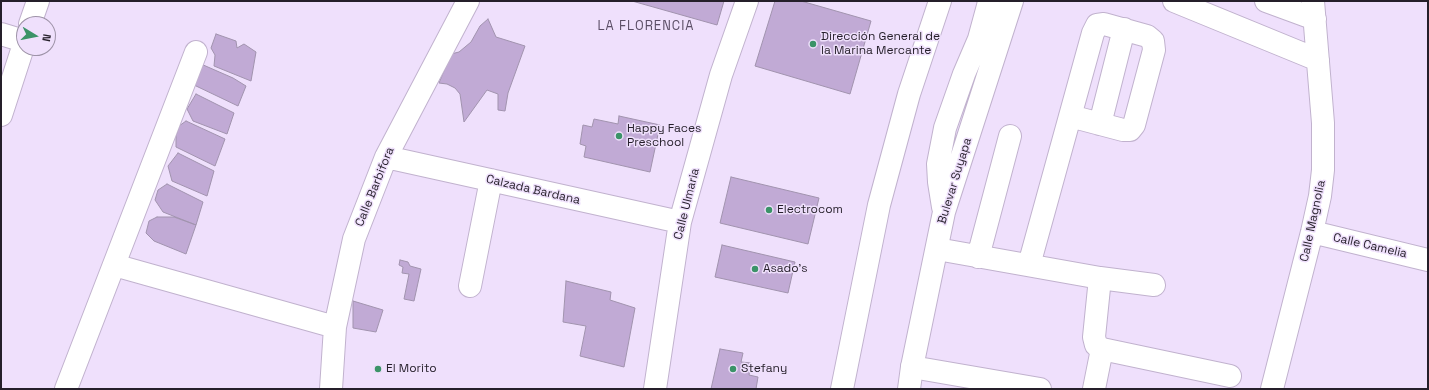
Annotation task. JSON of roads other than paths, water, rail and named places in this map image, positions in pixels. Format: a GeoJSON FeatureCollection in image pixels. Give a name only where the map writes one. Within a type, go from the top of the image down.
{"type":"FeatureCollection","features":[{"type":"Feature","properties":{"kind":"street"},"geometry":{"type":"LineString","coordinates":[[33,16],[38,1]]}},
{"type":"Feature","properties":{"kind":"street","name":"Calle Barbifora"},"geometry":{"type":"LineString","coordinates":[[331,389],[335,327],[354,240],[386,157],[468,1]]}},
{"type":"Feature","properties":{"kind":"street","name":"Calle Ulmaria"},"geometry":{"type":"LineString","coordinates":[[655,389],[680,222],[721,75],[747,1]]}},
{"type":"Feature","properties":{"kind":"street"},"geometry":{"type":"LineString","coordinates":[[842,389],[879,205],[909,94],[940,1]]}},
{"type":"Feature","properties":{"kind":"street"},"geometry":{"type":"LineString","coordinates":[[930,31],[949,1]]}},
{"type":"Feature","properties":{"kind":"street"},"geometry":{"type":"LineString","coordinates":[[944,212],[939,182],[938,164],[945,128],[964,74],[979,40],[989,1]]}},
{"type":"Feature","properties":{"kind":"street","name":"Bulevar Suyapa"},"geometry":{"type":"LineString","coordinates":[[909,389],[912,367],[944,212],[1012,1]]}},
{"type":"Feature","properties":{"kind":"street"},"geometry":{"type":"LineString","coordinates":[[1174,1],[1318,60]]}},
{"type":"Feature","properties":{"kind":"street"},"geometry":{"type":"LineString","coordinates":[[1266,1],[1314,10]]}},
{"type":"Feature","properties":{"kind":"street","name":"Calle Magnolia"},"geometry":{"type":"LineString","coordinates":[[1272,389],[1312,232],[1320,196],[1323,170],[1323,123],[1314,10]]}},
{"type":"Feature","properties":{"kind":"street"},"geometry":{"type":"LineString","coordinates":[[1029,265],[1070,116],[1093,33],[1097,25],[1104,24],[1124,29],[1147,36],[1153,41],[1154,50],[1134,125],[1130,130],[1123,130],[1070,116]]}},
{"type":"Feature","properties":{"kind":"street"},"geometry":{"type":"LineString","coordinates":[[1100,124],[1124,29]]}},
{"type":"Feature","properties":{"kind":"street"},"geometry":{"type":"LineString","coordinates":[[1,34],[16,39]]}},
{"type":"Feature","properties":{"kind":"street"},"geometry":{"type":"LineString","coordinates":[[66,389],[196,52]]}},
{"type":"Feature","properties":{"kind":"street"},"geometry":{"type":"LineString","coordinates":[[1,115],[20,56]]}},
{"type":"Feature","properties":{"kind":"street"},"geometry":{"type":"LineString","coordinates":[[978,256],[1010,136]]}},
{"type":"Feature","properties":{"kind":"street","name":"Calzada Bardana"},"geometry":{"type":"LineString","coordinates":[[386,157],[680,222]]}},
{"type":"Feature","properties":{"kind":"street"},"geometry":{"type":"LineString","coordinates":[[470,286],[491,180]]}},
{"type":"Feature","properties":{"kind":"street","name":"Calle Camelia"},"geometry":{"type":"LineString","coordinates":[[1312,232],[1428,260]]}},
{"type":"Feature","properties":{"kind":"street"},"geometry":{"type":"LineString","coordinates":[[937,249],[1100,278],[1154,285]]}},
{"type":"Feature","properties":{"kind":"street"},"geometry":{"type":"LineString","coordinates":[[114,265],[335,327]]}},
{"type":"Feature","properties":{"kind":"street"},"geometry":{"type":"LineString","coordinates":[[1100,278],[1094,336],[1096,345],[1102,349],[1230,376]]}},
{"type":"Feature","properties":{"kind":"street"},"geometry":{"type":"LineString","coordinates":[[1094,389],[1102,349]]}},
{"type":"Feature","properties":{"kind":"street"},"geometry":{"type":"LineString","coordinates":[[912,367],[1040,389]]}},
{"type":"Feature","properties":{"kind":"place","name":"Dirección General de la Marina Mercante"},"geometry":{"type":"Point","coordinates":[813,44]}},
{"type":"Feature","properties":{"kind":"place","name":"Happy Faces Preschool"},"geometry":{"type":"Point","coordinates":[619,136]}},
{"type":"Feature","properties":{"kind":"place","name":"Electrocom"},"geometry":{"type":"Point","coordinates":[769,210]}},
{"type":"Feature","properties":{"kind":"place","name":"Asado's"},"geometry":{"type":"Point","coordinates":[755,269]}},
{"type":"Feature","properties":{"kind":"place","name":"El Morito"},"geometry":{"type":"Point","coordinates":[378,369]}},
{"type":"Feature","properties":{"kind":"place","name":"Stefany"},"geometry":{"type":"Point","coordinates":[733,369]}},
{"type":"Feature","properties":{"kind":"district","name":"LA FLORENCIA"},"geometry":{"type":"Point","coordinates":[646,26]}}]}
